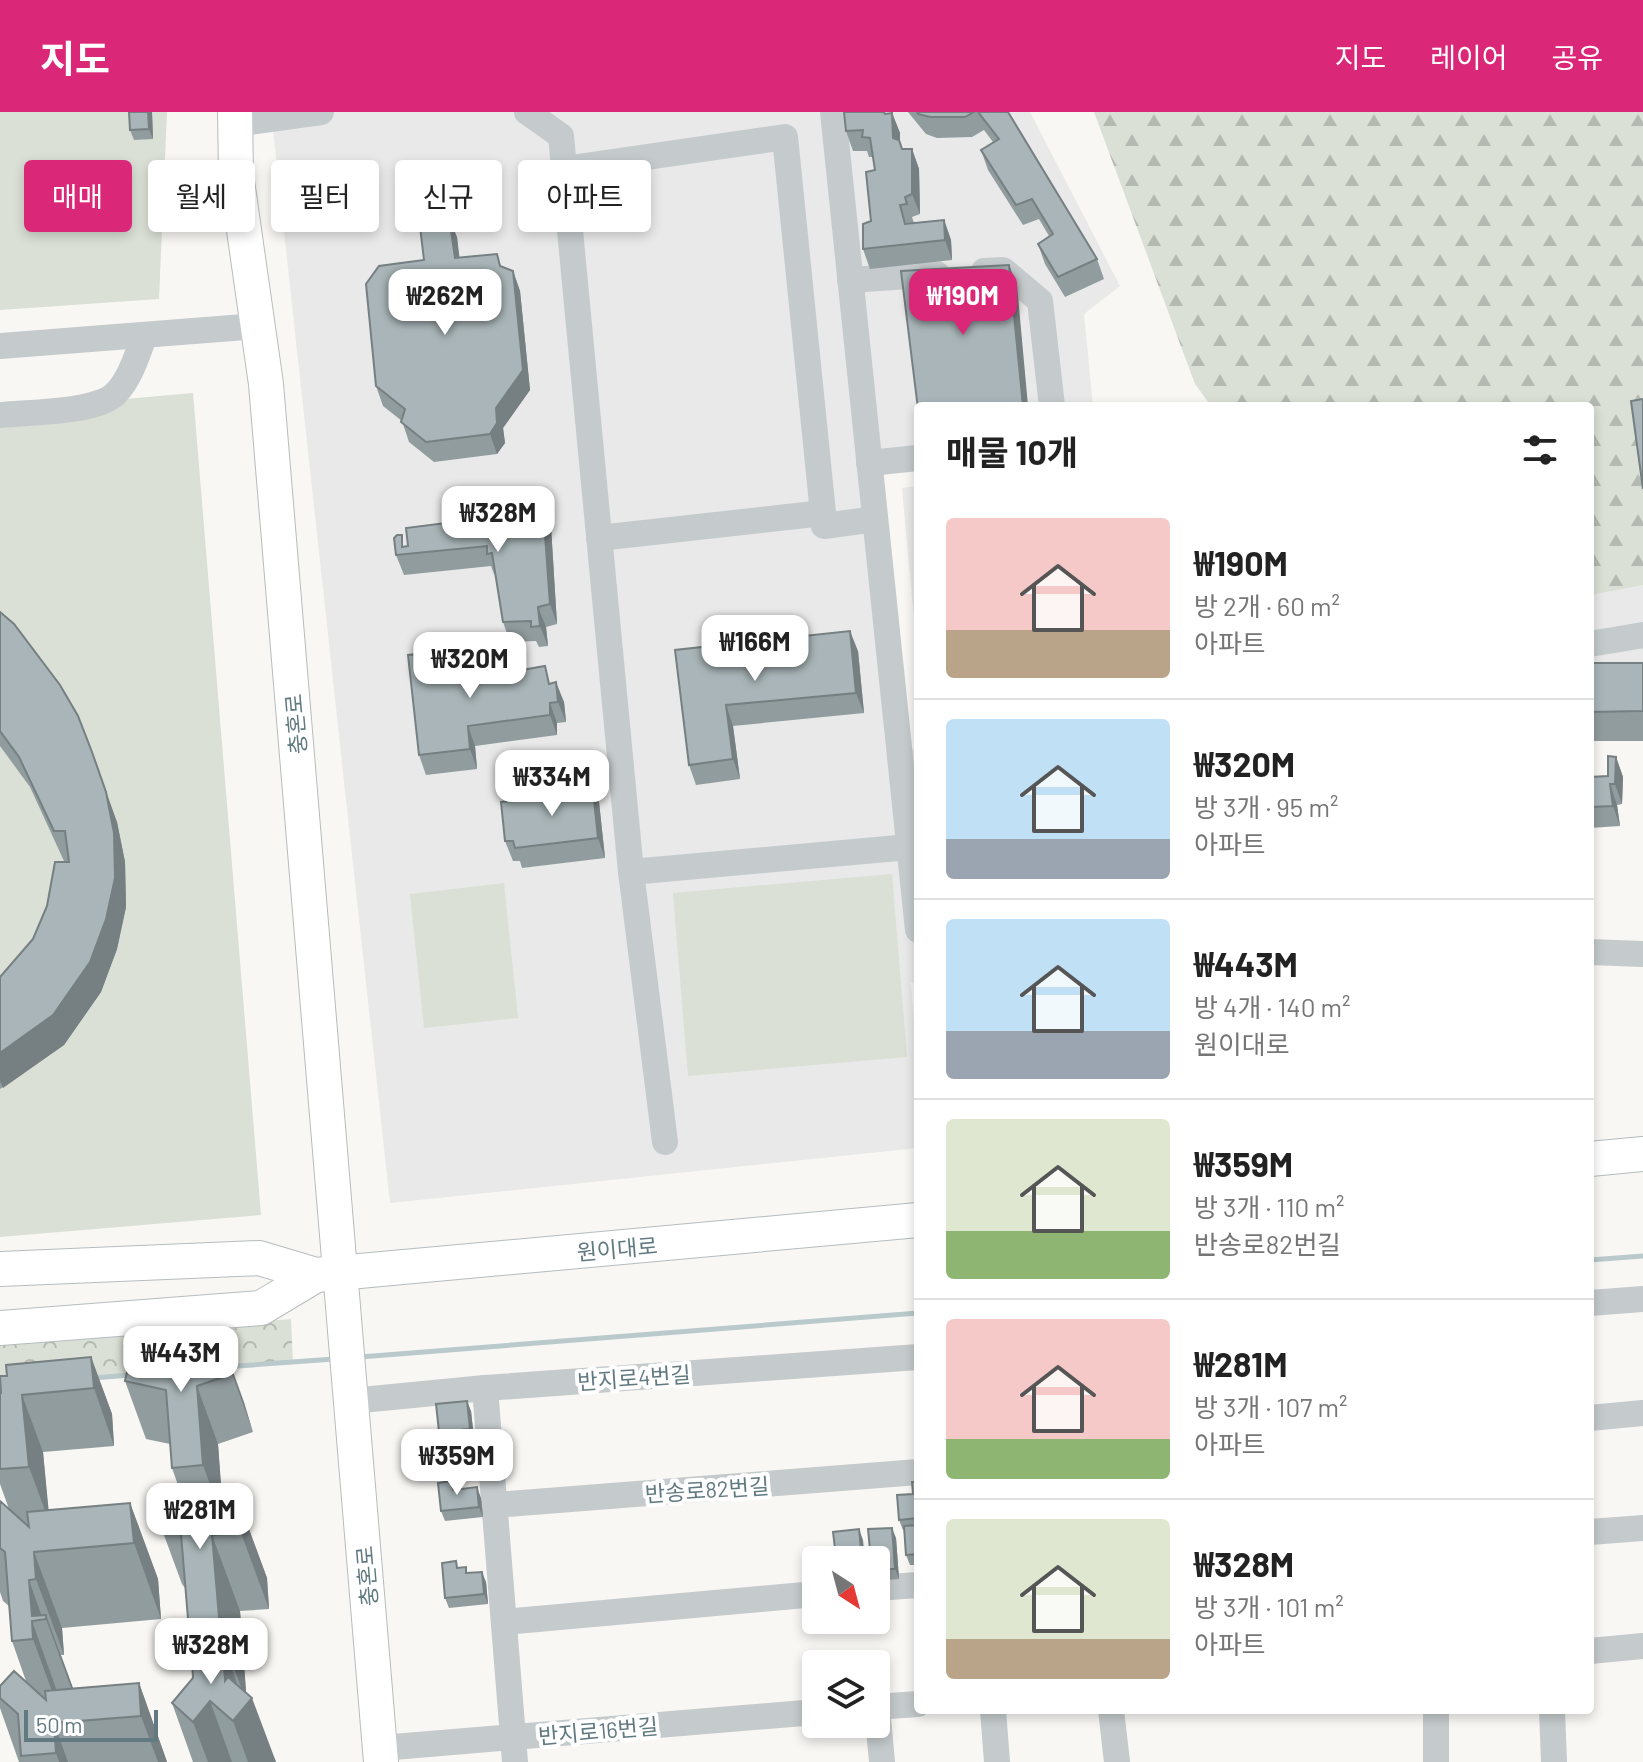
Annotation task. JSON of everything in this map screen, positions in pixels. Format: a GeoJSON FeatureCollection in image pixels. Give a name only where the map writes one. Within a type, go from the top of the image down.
{"type":"FeatureCollection","features":[{"type":"Feature","properties":{"kind":"main road","name":"충혼로"},"geometry":{"type":"LineString","coordinates":[[235,118],[236,174],[268,400],[328,1274],[345,1338],[381,1755]]}},
{"type":"Feature","properties":{"kind":"main road"},"geometry":{"type":"LineString","coordinates":[[1594,1159],[1643,1154]]}},
{"type":"Feature","properties":{"kind":"main road","name":"원이대로"},"geometry":{"type":"LineString","coordinates":[[0,1269],[259,1258],[328,1274],[914,1220]]}},
{"type":"Feature","properties":{"kind":"main road","name":"원이대로"},"geometry":{"type":"LineString","coordinates":[[0,1328],[261,1308],[328,1274]]}},
{"type":"Feature","properties":{"kind":"street"},"geometry":{"type":"LineString","coordinates":[[235,118],[321,112]]}},
{"type":"Feature","properties":{"kind":"street"},"geometry":{"type":"LineString","coordinates":[[527,112],[561,136],[563,160]]}},
{"type":"Feature","properties":{"kind":"street"},"geometry":{"type":"LineString","coordinates":[[833,112],[914,893]]}},
{"type":"Feature","properties":{"kind":"street"},"geometry":{"type":"LineString","coordinates":[[626,160],[785,137],[824,526],[875,519]]}},
{"type":"Feature","properties":{"kind":"street"},"geometry":{"type":"LineString","coordinates":[[570,232],[631,872],[665,1142]]}},
{"type":"Feature","properties":{"kind":"street"},"geometry":{"type":"LineString","coordinates":[[850,280],[1003,270],[1040,301],[1052,402]]}},
{"type":"Feature","properties":{"kind":"street"},"geometry":{"type":"LineString","coordinates":[[0,346],[258,326]]}},
{"type":"Feature","properties":{"kind":"street"},"geometry":{"type":"LineString","coordinates":[[0,415],[93,406],[116,395],[145,335]]}},
{"type":"Feature","properties":{"kind":"street"},"geometry":{"type":"LineString","coordinates":[[869,463],[914,458]]}},
{"type":"Feature","properties":{"kind":"street"},"geometry":{"type":"LineString","coordinates":[[599,538],[823,513]]}},
{"type":"Feature","properties":{"kind":"street"},"geometry":{"type":"LineString","coordinates":[[1594,643],[1643,635]]}},
{"type":"Feature","properties":{"kind":"street"},"geometry":{"type":"LineString","coordinates":[[631,872],[909,847]]}},
{"type":"Feature","properties":{"kind":"street"},"geometry":{"type":"LineString","coordinates":[[1594,952],[1643,954]]}},
{"type":"Feature","properties":{"kind":"street"},"geometry":{"type":"LineString","coordinates":[[1594,1303],[1643,1299]]}},
{"type":"Feature","properties":{"kind":"street","name":"반지로4번길"},"geometry":{"type":"LineString","coordinates":[[350,1395],[914,1357]]}},
{"type":"Feature","properties":{"kind":"street"},"geometry":{"type":"LineString","coordinates":[[485,1388],[514,1750]]}},
{"type":"Feature","properties":{"kind":"street"},"geometry":{"type":"LineString","coordinates":[[1594,1418],[1643,1413]]}},
{"type":"Feature","properties":{"kind":"street","name":"반송로82번길"},"geometry":{"type":"LineString","coordinates":[[495,1505],[914,1472]]}},
{"type":"Feature","properties":{"kind":"street"},"geometry":{"type":"LineString","coordinates":[[1594,1532],[1643,1528]]}},
{"type":"Feature","properties":{"kind":"street"},"geometry":{"type":"LineString","coordinates":[[890,1587],[914,1585]]}},
{"type":"Feature","properties":{"kind":"street"},"geometry":{"type":"LineString","coordinates":[[504,1622],[802,1595]]}},
{"type":"Feature","properties":{"kind":"street"},"geometry":{"type":"LineString","coordinates":[[1594,1651],[1643,1646]]}},
{"type":"Feature","properties":{"kind":"street"},"geometry":{"type":"LineString","coordinates":[[890,1706],[914,1704]]}},
{"type":"Feature","properties":{"kind":"street","name":"반지로16번길"},"geometry":{"type":"LineString","coordinates":[[381,1755],[514,1750],[802,1714]]}},
{"type":"Feature","properties":{"kind":"street"},"geometry":{"type":"LineString","coordinates":[[993,1714],[997,1762]]}},
{"type":"Feature","properties":{"kind":"street"},"geometry":{"type":"LineString","coordinates":[[1111,1714],[1117,1762]]}},
{"type":"Feature","properties":{"kind":"street"},"geometry":{"type":"LineString","coordinates":[[1436,1714],[1436,1762]]}},
{"type":"Feature","properties":{"kind":"street"},"geometry":{"type":"LineString","coordinates":[[1552,1714],[1554,1762]]}},
{"type":"Feature","properties":{"kind":"street"},"geometry":{"type":"LineString","coordinates":[[879,1738],[882,1762]]}},
{"type":"Feature","properties":{"kind":"shaded area"},"geometry":{"type":"Polygon","coordinates":[[[271,112],[1030,112],[1120,286],[1084,314],[1093,402],[914,402],[914,469],[862,475],[886,751],[914,749],[914,983],[911,983],[914,1148],[390,1203],[284,232],[379,232],[379,160],[276,160],[271,112]]]}},
{"type":"Feature","properties":{"kind":"shaded area"},"geometry":{"type":"Polygon","coordinates":[[[914,486],[914,618],[902,488],[914,486]]]}},
{"type":"Feature","properties":{"kind":"shaded area"},"geometry":{"type":"Polygon","coordinates":[[[1643,567],[1643,741],[1594,741],[1594,574],[1643,567]]]}},
{"type":"Feature","properties":{"kind":"green space"},"geometry":{"type":"Polygon","coordinates":[[[0,112],[167,112],[165,160],[148,160],[148,232],[162,232],[159,299],[0,310],[0,112]]]}},
{"type":"Feature","properties":{"kind":"green space"},"geometry":{"type":"Polygon","coordinates":[[[1094,112],[1643,112],[1643,585],[1594,594],[1594,402],[1208,402],[1195,384],[1094,112]]]}},
{"type":"Feature","properties":{"kind":"green space"},"geometry":{"type":"Polygon","coordinates":[[[193,393],[261,1215],[0,1237],[0,410],[193,393]]]}},
{"type":"Feature","properties":{"kind":"green space"},"geometry":{"type":"Polygon","coordinates":[[[892,874],[907,1057],[688,1076],[673,893],[892,874]]]}},
{"type":"Feature","properties":{"kind":"green space"},"geometry":{"type":"Polygon","coordinates":[[[504,883],[518,1018],[424,1028],[410,894],[504,883]]]}},
{"type":"Feature","properties":{"kind":"green space"},"geometry":{"type":"Polygon","coordinates":[[[291,1319],[293,1363],[0,1387],[0,1343],[291,1319]]]}},
{"type":"Feature","properties":{"kind":"building"},"geometry":{"type":"Polygon","coordinates":[[[129,112],[148,112],[149,129],[130,130],[129,112]]]}},
{"type":"Feature","properties":{"kind":"building"},"geometry":{"type":"Polygon","coordinates":[[[844,112],[892,113],[893,138],[899,140],[902,149],[912,149],[912,194],[905,197],[907,204],[900,205],[905,224],[944,220],[945,240],[863,249],[863,224],[871,221],[866,172],[875,170],[870,138],[862,137],[863,130],[846,131],[844,112]]]}},
{"type":"Feature","properties":{"kind":"building"},"geometry":{"type":"Polygon","coordinates":[[[917,112],[974,112],[965,117],[930,117],[917,112]]]}},
{"type":"Feature","properties":{"kind":"building"},"geometry":{"type":"Polygon","coordinates":[[[978,112],[1008,112],[1097,259],[1058,277],[1038,244],[1053,234],[1032,199],[1016,205],[981,150],[999,139],[978,112]]]}},
{"type":"Feature","properties":{"kind":"building"},"geometry":{"type":"Polygon","coordinates":[[[421,232],[451,232],[455,258],[497,254],[500,266],[513,271],[523,370],[496,408],[497,423],[490,434],[426,442],[401,422],[405,409],[376,386],[366,284],[379,266],[424,260],[421,232]]]}},
{"type":"Feature","properties":{"kind":"building"},"geometry":{"type":"Polygon","coordinates":[[[1009,265],[1023,402],[917,402],[901,271],[1009,265]]]}},
{"type":"Feature","properties":{"kind":"building"},"geometry":{"type":"Polygon","coordinates":[[[1643,399],[1643,489],[1631,401],[1643,399]]]}},
{"type":"Feature","properties":{"kind":"building"},"geometry":{"type":"Polygon","coordinates":[[[520,498],[522,510],[543,507],[550,604],[538,607],[540,626],[531,627],[531,621],[503,622],[492,553],[487,554],[487,546],[396,555],[394,538],[397,535],[402,535],[402,547],[408,546],[406,528],[501,516],[501,501],[520,498]]]}},
{"type":"Feature","properties":{"kind":"building"},"geometry":{"type":"Polygon","coordinates":[[[0,612],[14,624],[60,685],[78,716],[106,792],[114,833],[115,878],[106,919],[90,962],[53,1015],[0,1053],[0,977],[33,939],[47,906],[55,862],[69,862],[65,831],[54,831],[19,757],[0,731],[0,612]]]}},
{"type":"Feature","properties":{"kind":"building"},"geometry":{"type":"Polygon","coordinates":[[[850,631],[856,693],[726,705],[733,759],[689,765],[675,650],[850,631]]]}},
{"type":"Feature","properties":{"kind":"building"},"geometry":{"type":"Polygon","coordinates":[[[458,650],[460,681],[545,666],[549,684],[556,682],[558,702],[550,703],[550,715],[468,726],[470,749],[419,755],[408,655],[458,650]]]}},
{"type":"Feature","properties":{"kind":"building"},"geometry":{"type":"Polygon","coordinates":[[[1594,663],[1643,663],[1643,711],[1594,712],[1594,663]]]}},
{"type":"Feature","properties":{"kind":"building"},"geometry":{"type":"Polygon","coordinates":[[[1608,756],[1616,757],[1615,784],[1610,784],[1613,806],[1594,807],[1594,777],[1608,776],[1608,756]]]}},
{"type":"Feature","properties":{"kind":"building"},"geometry":{"type":"Polygon","coordinates":[[[592,781],[598,838],[515,848],[513,841],[505,841],[501,802],[556,798],[553,791],[561,792],[560,787],[592,781]]]}},
{"type":"Feature","properties":{"kind":"building"},"geometry":{"type":"Polygon","coordinates":[[[223,1344],[232,1374],[197,1386],[203,1465],[172,1468],[166,1390],[125,1381],[132,1350],[178,1359],[223,1344]]]}},
{"type":"Feature","properties":{"kind":"building"},"geometry":{"type":"Polygon","coordinates":[[[91,1357],[94,1388],[22,1395],[29,1467],[0,1469],[0,1376],[7,1376],[6,1365],[91,1357]]]}},
{"type":"Feature","properties":{"kind":"building"},"geometry":{"type":"Polygon","coordinates":[[[467,1401],[470,1429],[439,1432],[436,1404],[467,1401]]]}},
{"type":"Feature","properties":{"kind":"building"},"geometry":{"type":"Polygon","coordinates":[[[451,1481],[453,1490],[477,1487],[479,1507],[441,1511],[438,1483],[451,1481]]]}},
{"type":"Feature","properties":{"kind":"building"},"geometry":{"type":"Polygon","coordinates":[[[914,1482],[914,1518],[899,1520],[897,1495],[913,1494],[914,1482]]]}},
{"type":"Feature","properties":{"kind":"building"},"geometry":{"type":"Polygon","coordinates":[[[176,1485],[206,1514],[205,1505],[239,1502],[241,1533],[212,1535],[220,1629],[189,1631],[181,1534],[154,1508],[176,1485]]]}},
{"type":"Feature","properties":{"kind":"building"},"geometry":{"type":"Polygon","coordinates":[[[0,1501],[29,1527],[27,1512],[130,1503],[134,1543],[34,1552],[36,1579],[29,1580],[32,1616],[46,1615],[46,1619],[32,1621],[33,1639],[12,1641],[5,1552],[0,1548],[0,1501]]]}},
{"type":"Feature","properties":{"kind":"building"},"geometry":{"type":"Polygon","coordinates":[[[914,1525],[914,1554],[906,1555],[904,1526],[914,1525]]]}},
{"type":"Feature","properties":{"kind":"building"},"geometry":{"type":"Polygon","coordinates":[[[892,1528],[895,1569],[890,1569],[890,1546],[870,1546],[868,1529],[892,1528]]]}},
{"type":"Feature","properties":{"kind":"building"},"geometry":{"type":"Polygon","coordinates":[[[859,1529],[861,1546],[835,1546],[833,1532],[859,1529]]]}},
{"type":"Feature","properties":{"kind":"building"},"geometry":{"type":"Polygon","coordinates":[[[456,1561],[457,1568],[466,1567],[466,1573],[482,1572],[484,1594],[445,1598],[442,1563],[456,1561]]]}},
{"type":"Feature","properties":{"kind":"building"},"geometry":{"type":"Polygon","coordinates":[[[223,1644],[225,1681],[228,1677],[252,1698],[233,1721],[210,1701],[193,1722],[172,1703],[193,1678],[191,1646],[223,1644]]]}},
{"type":"Feature","properties":{"kind":"building"},"geometry":{"type":"Polygon","coordinates":[[[14,1671],[46,1700],[45,1691],[139,1683],[141,1716],[54,1723],[56,1753],[21,1756],[18,1714],[0,1698],[0,1686],[14,1671]]]}},
{"type":"Feature","properties":{"kind":"waterway"},"geometry":{"type":"LineString","coordinates":[[1594,1260],[1643,1256]]}},
{"type":"Feature","properties":{"kind":"waterway"},"geometry":{"type":"LineString","coordinates":[[360,1357],[914,1313]]}},
{"type":"Feature","properties":{"kind":"waterway"},"geometry":{"type":"LineString","coordinates":[[224,1367],[334,1359]]}},
{"type":"Feature","properties":{"kind":"waterway"},"geometry":{"type":"LineString","coordinates":[[93,1378],[131,1375]]}}]}
